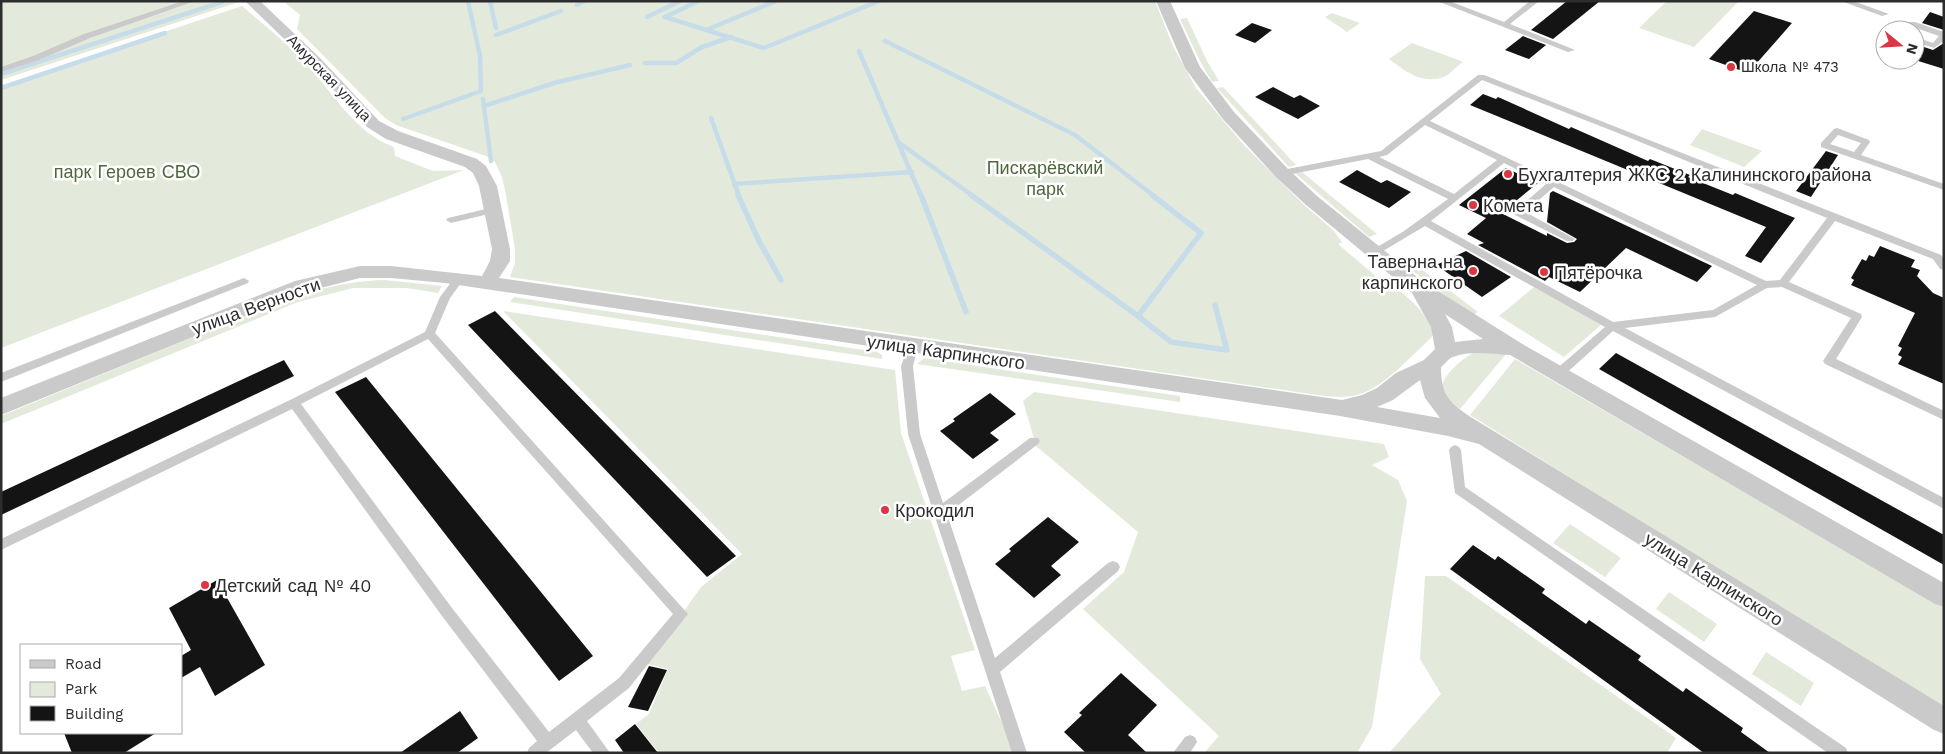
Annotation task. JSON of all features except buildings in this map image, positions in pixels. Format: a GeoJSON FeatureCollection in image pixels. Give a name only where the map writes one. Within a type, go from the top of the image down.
{"type":"FeatureCollection","features":[{"type":"Feature","properties":{"kind":"street","name":"Амурская улица"},"geometry":{"type":"LineString","coordinates":[[252,1],[316,62],[373,124],[392,135],[471,163],[484,174],[494,210]]}},
{"type":"Feature","properties":{"kind":"street","name":"улица Карпинского"},"geometry":{"type":"LineString","coordinates":[[1163,1],[1182,46],[1206,87],[1228,115],[1282,173],[1311,200],[1415,286],[1517,350],[1944,596]]}},
{"type":"Feature","properties":{"kind":"street"},"geometry":{"type":"LineString","coordinates":[[487,283],[500,261],[501,249],[494,210]]}},
{"type":"Feature","properties":{"kind":"street","name":"улица Верности"},"geometry":{"type":"LineString","coordinates":[[1,407],[259,302],[328,279],[360,272],[391,272],[459,279],[552,293]]}},
{"type":"Feature","properties":{"kind":"street","name":"улица Карпинского"},"geometry":{"type":"LineString","coordinates":[[1415,286],[1442,324],[1446,336],[1430,380],[1432,393],[1440,405],[1450,414],[1484,437],[1944,721]]}},
{"type":"Feature","properties":{"kind":"street","name":"улица Карпинского"},"geometry":{"type":"LineString","coordinates":[[552,293],[1340,408],[1375,416],[1458,428],[1484,437]]}},
{"type":"Feature","properties":{"kind":"street","name":"улица Карпинского"},"geometry":{"type":"LineString","coordinates":[[1340,408],[1367,402],[1385,394],[1404,379],[1438,358],[1489,345],[1517,350]]}},
{"type":"Feature","properties":{"kind":"lane"},"geometry":{"type":"LineString","coordinates":[[1,70],[36,58],[87,36],[191,1]]}},
{"type":"Feature","properties":{"kind":"lane"},"geometry":{"type":"LineString","coordinates":[[1441,1],[1571,50]]}},
{"type":"Feature","properties":{"kind":"lane"},"geometry":{"type":"LineString","coordinates":[[1505,25],[1535,1]]}},
{"type":"Feature","properties":{"kind":"lane"},"geometry":{"type":"LineString","coordinates":[[1845,1],[1885,14]]}},
{"type":"Feature","properties":{"kind":"lane"},"geometry":{"type":"LineString","coordinates":[[1925,28],[1944,35],[1934,46],[1925,43]]}},
{"type":"Feature","properties":{"kind":"lane"},"geometry":{"type":"LineString","coordinates":[[1282,173],[1384,153],[1481,78],[1621,131],[1937,257],[1944,267]]}},
{"type":"Feature","properties":{"kind":"lane"},"geometry":{"type":"LineString","coordinates":[[1423,121],[1765,285]]}},
{"type":"Feature","properties":{"kind":"lane"},"geometry":{"type":"LineString","coordinates":[[1370,156],[1454,198]]}},
{"type":"Feature","properties":{"kind":"lane"},"geometry":{"type":"LineString","coordinates":[[1856,156],[1944,187]]}},
{"type":"Feature","properties":{"kind":"lane"},"geometry":{"type":"LineString","coordinates":[[1374,252],[1393,243],[1424,221],[1502,160]]}},
{"type":"Feature","properties":{"kind":"lane"},"geometry":{"type":"LineString","coordinates":[[1552,184],[1518,213],[1570,239]]}},
{"type":"Feature","properties":{"kind":"lane"},"geometry":{"type":"LineString","coordinates":[[451,220],[494,210]]}},
{"type":"Feature","properties":{"kind":"lane"},"geometry":{"type":"LineString","coordinates":[[1783,283],[1833,217]]}},
{"type":"Feature","properties":{"kind":"lane"},"geometry":{"type":"LineString","coordinates":[[1424,221],[1612,326],[1944,504]]}},
{"type":"Feature","properties":{"kind":"lane"},"geometry":{"type":"LineString","coordinates":[[1,545],[294,403],[429,334],[445,297],[459,279]]}},
{"type":"Feature","properties":{"kind":"lane"},"geometry":{"type":"LineString","coordinates":[[1,378],[244,281]]}},
{"type":"Feature","properties":{"kind":"lane"},"geometry":{"type":"LineString","coordinates":[[1558,374],[1612,326],[1715,313],[1765,285],[1783,283],[1857,317],[1829,361],[1944,416]]}},
{"type":"Feature","properties":{"kind":"lane"},"geometry":{"type":"LineString","coordinates":[[429,334],[681,614],[624,683],[534,753]]}},
{"type":"Feature","properties":{"kind":"lane"},"geometry":{"type":"LineString","coordinates":[[913,347],[907,366],[914,434],[1020,753]]}},
{"type":"Feature","properties":{"kind":"lane"},"geometry":{"type":"LineString","coordinates":[[294,403],[447,612],[548,743]]}},
{"type":"Feature","properties":{"kind":"lane"},"geometry":{"type":"LineString","coordinates":[[940,512],[1034,440]]}},
{"type":"Feature","properties":{"kind":"lane"},"geometry":{"type":"LineString","coordinates":[[1455,450],[1459,490],[1841,753]]}},
{"type":"Feature","properties":{"kind":"lane"},"geometry":{"type":"LineString","coordinates":[[993,669],[1114,567]]}},
{"type":"Feature","properties":{"kind":"lane"},"geometry":{"type":"LineString","coordinates":[[577,720],[603,753]]}},
{"type":"Feature","properties":{"kind":"green space"},"geometry":{"type":"Polygon","coordinates":[[[1,1],[238,1],[239,2],[1,80],[1,1]]]}},
{"type":"Feature","properties":{"kind":"green space","name":"Пискарёвский парк"},"geometry":{"type":"Polygon","coordinates":[[[283,1],[1155,1],[1173,46],[1196,88],[1243,144],[1302,203],[1334,231],[1342,242],[1338,244],[1392,290],[1397,288],[1414,303],[1427,319],[1434,333],[1407,361],[1379,385],[1356,395],[1333,397],[510,277],[515,263],[515,249],[502,177],[495,162],[486,156],[396,125],[385,118],[297,29],[300,15],[283,1]]]}},
{"type":"Feature","properties":{"kind":"green space"},"geometry":{"type":"Polygon","coordinates":[[[1667,1],[1739,1],[1694,47],[1639,28],[1667,1]]]}},
{"type":"Feature","properties":{"kind":"green space","name":"парк Героев СВО"},"geometry":{"type":"Polygon","coordinates":[[[242,6],[300,58],[357,123],[380,141],[394,147],[395,156],[433,171],[464,170],[1,348],[1,86],[242,6]]]}},
{"type":"Feature","properties":{"kind":"green space"},"geometry":{"type":"Polygon","coordinates":[[[1332,13],[1360,23],[1347,32],[1325,17],[1332,13]]]}},
{"type":"Feature","properties":{"kind":"green space"},"geometry":{"type":"Polygon","coordinates":[[[1187,18],[1207,61],[1219,81],[1212,82],[1200,61],[1180,19],[1187,18]]]}},
{"type":"Feature","properties":{"kind":"green space"},"geometry":{"type":"Polygon","coordinates":[[[1412,43],[1463,62],[1444,77],[1428,79],[1414,76],[1389,59],[1412,43]]]}},
{"type":"Feature","properties":{"kind":"green space"},"geometry":{"type":"Polygon","coordinates":[[[1223,87],[1296,165],[1289,167],[1217,88],[1223,87]]]}},
{"type":"Feature","properties":{"kind":"green space"},"geometry":{"type":"Polygon","coordinates":[[[1702,129],[1762,151],[1744,167],[1690,145],[1702,129]]]}},
{"type":"Feature","properties":{"kind":"green space"},"geometry":{"type":"Polygon","coordinates":[[[1302,172],[1377,234],[1369,237],[1295,173],[1302,172]]]}},
{"type":"Feature","properties":{"kind":"green space"},"geometry":{"type":"Polygon","coordinates":[[[1404,256],[1478,312],[1472,316],[1397,259],[1404,256]]]}},
{"type":"Feature","properties":{"kind":"green space"},"geometry":{"type":"Polygon","coordinates":[[[385,280],[442,286],[438,293],[407,288],[353,288],[298,302],[1,424],[1,416],[263,308],[293,297],[337,285],[385,280]]]}},
{"type":"Feature","properties":{"kind":"green space"},"geometry":{"type":"Polygon","coordinates":[[[1534,287],[1602,324],[1564,357],[1499,316],[1534,287]]]}},
{"type":"Feature","properties":{"kind":"green space"},"geometry":{"type":"Polygon","coordinates":[[[514,297],[877,352],[882,355],[882,359],[510,302],[514,297]]]}},
{"type":"Feature","properties":{"kind":"green space"},"geometry":{"type":"Polygon","coordinates":[[[503,311],[895,370],[901,433],[975,650],[951,656],[962,691],[985,686],[1016,753],[659,753],[636,724],[649,714],[668,669],[647,664],[701,587],[742,554],[503,311]]]}},
{"type":"Feature","properties":{"kind":"green space"},"geometry":{"type":"Polygon","coordinates":[[[1478,351],[1506,354],[1460,409],[1447,398],[1442,385],[1447,375],[1457,365],[1478,351]]]}},
{"type":"Feature","properties":{"kind":"green space"},"geometry":{"type":"Polygon","coordinates":[[[924,358],[1180,396],[1180,402],[917,364],[924,358]]]}},
{"type":"Feature","properties":{"kind":"green space"},"geometry":{"type":"Polygon","coordinates":[[[1515,359],[1944,608],[1944,708],[1924,698],[1470,415],[1515,359]]]}},
{"type":"Feature","properties":{"kind":"green space"},"geometry":{"type":"Polygon","coordinates":[[[1034,392],[1384,444],[1389,457],[1372,465],[1398,480],[1407,501],[1372,727],[1357,753],[1204,753],[1219,736],[1083,609],[1124,572],[1138,532],[1036,446],[1023,401],[1034,392]]]}},
{"type":"Feature","properties":{"kind":"green space"},"geometry":{"type":"Polygon","coordinates":[[[1570,524],[1621,558],[1605,577],[1553,543],[1570,524]]]}},
{"type":"Feature","properties":{"kind":"green space"},"geometry":{"type":"Polygon","coordinates":[[[1425,576],[1446,576],[1676,738],[1667,753],[1389,753],[1441,694],[1420,659],[1425,576]]]}},
{"type":"Feature","properties":{"kind":"green space"},"geometry":{"type":"Polygon","coordinates":[[[1669,592],[1717,624],[1704,642],[1656,609],[1669,592]]]}},
{"type":"Feature","properties":{"kind":"green space"},"geometry":{"type":"Polygon","coordinates":[[[1766,652],[1814,683],[1801,706],[1752,674],[1766,652]]]}},
{"type":"Feature","properties":{"kind":"waterway"},"geometry":{"type":"LineString","coordinates":[[403,119],[481,91],[480,56],[468,1]]}},
{"type":"Feature","properties":{"kind":"waterway"},"geometry":{"type":"LineString","coordinates":[[490,1],[496,28]]}},
{"type":"Feature","properties":{"kind":"waterway"},"geometry":{"type":"LineString","coordinates":[[577,5],[584,1]]}},
{"type":"Feature","properties":{"kind":"waterway"},"geometry":{"type":"LineString","coordinates":[[647,17],[680,1]]}},
{"type":"Feature","properties":{"kind":"waterway"},"geometry":{"type":"LineString","coordinates":[[699,1],[665,17],[706,30]]}},
{"type":"Feature","properties":{"kind":"waterway"},"geometry":{"type":"LineString","coordinates":[[706,30],[776,1]]}},
{"type":"Feature","properties":{"kind":"waterway"},"geometry":{"type":"LineString","coordinates":[[730,37],[764,48],[879,1]]}},
{"type":"Feature","properties":{"kind":"waterway"},"geometry":{"type":"LineString","coordinates":[[1,74],[222,2]]}},
{"type":"Feature","properties":{"kind":"waterway"},"geometry":{"type":"LineString","coordinates":[[496,35],[561,11]]}},
{"type":"Feature","properties":{"kind":"waterway"},"geometry":{"type":"LineString","coordinates":[[706,30],[730,37]]}},
{"type":"Feature","properties":{"kind":"waterway"},"geometry":{"type":"LineString","coordinates":[[1,88],[165,33]]}},
{"type":"Feature","properties":{"kind":"waterway"},"geometry":{"type":"LineString","coordinates":[[645,63],[676,63],[702,47],[730,37]]}},
{"type":"Feature","properties":{"kind":"waterway"},"geometry":{"type":"LineString","coordinates":[[885,41],[1075,135],[1154,196]]}},
{"type":"Feature","properties":{"kind":"waterway"},"geometry":{"type":"LineString","coordinates":[[859,51],[911,172]]}},
{"type":"Feature","properties":{"kind":"waterway"},"geometry":{"type":"LineString","coordinates":[[484,106],[554,83],[630,65]]}},
{"type":"Feature","properties":{"kind":"waterway"},"geometry":{"type":"LineString","coordinates":[[483,99],[491,161]]}},
{"type":"Feature","properties":{"kind":"waterway"},"geometry":{"type":"LineString","coordinates":[[711,118],[735,184]]}},
{"type":"Feature","properties":{"kind":"waterway"},"geometry":{"type":"LineString","coordinates":[[898,142],[973,196]]}},
{"type":"Feature","properties":{"kind":"waterway"},"geometry":{"type":"LineString","coordinates":[[735,184],[911,172]]}},
{"type":"Feature","properties":{"kind":"waterway"},"geometry":{"type":"LineString","coordinates":[[911,172],[921,196]]}},
{"type":"Feature","properties":{"kind":"waterway"},"geometry":{"type":"LineString","coordinates":[[735,184],[739,196]]}},
{"type":"Feature","properties":{"kind":"waterway"},"geometry":{"type":"LineString","coordinates":[[738,195],[759,241],[781,280]]}},
{"type":"Feature","properties":{"kind":"waterway"},"geometry":{"type":"LineString","coordinates":[[921,195],[966,312]]}},
{"type":"Feature","properties":{"kind":"waterway"},"geometry":{"type":"LineString","coordinates":[[971,195],[1138,316]]}},
{"type":"Feature","properties":{"kind":"waterway"},"geometry":{"type":"LineString","coordinates":[[1138,316],[1201,233],[1152,195]]}},
{"type":"Feature","properties":{"kind":"waterway"},"geometry":{"type":"LineString","coordinates":[[1138,316],[1171,342],[1227,350],[1215,305]]}},
{"type":"Feature","properties":{"kind":"place","name":"Школа № 473"},"geometry":{"type":"Point","coordinates":[1731,67]}},
{"type":"Feature","properties":{"kind":"place","name":"Бухгалтерия ЖКС 2 Калининского района"},"geometry":{"type":"Point","coordinates":[1508,174]}},
{"type":"Feature","properties":{"kind":"place","name":"Комета"},"geometry":{"type":"Point","coordinates":[1473,205]}},
{"type":"Feature","properties":{"kind":"place","name":"Таверна на карпинского"},"geometry":{"type":"Point","coordinates":[1473,271]}},
{"type":"Feature","properties":{"kind":"place","name":"Пятёрочка"},"geometry":{"type":"Point","coordinates":[1544,272]}},
{"type":"Feature","properties":{"kind":"place","name":"Крокодил"},"geometry":{"type":"Point","coordinates":[885,510]}},
{"type":"Feature","properties":{"kind":"place","name":"Детский сад № 40"},"geometry":{"type":"Point","coordinates":[205,585]}}]}
